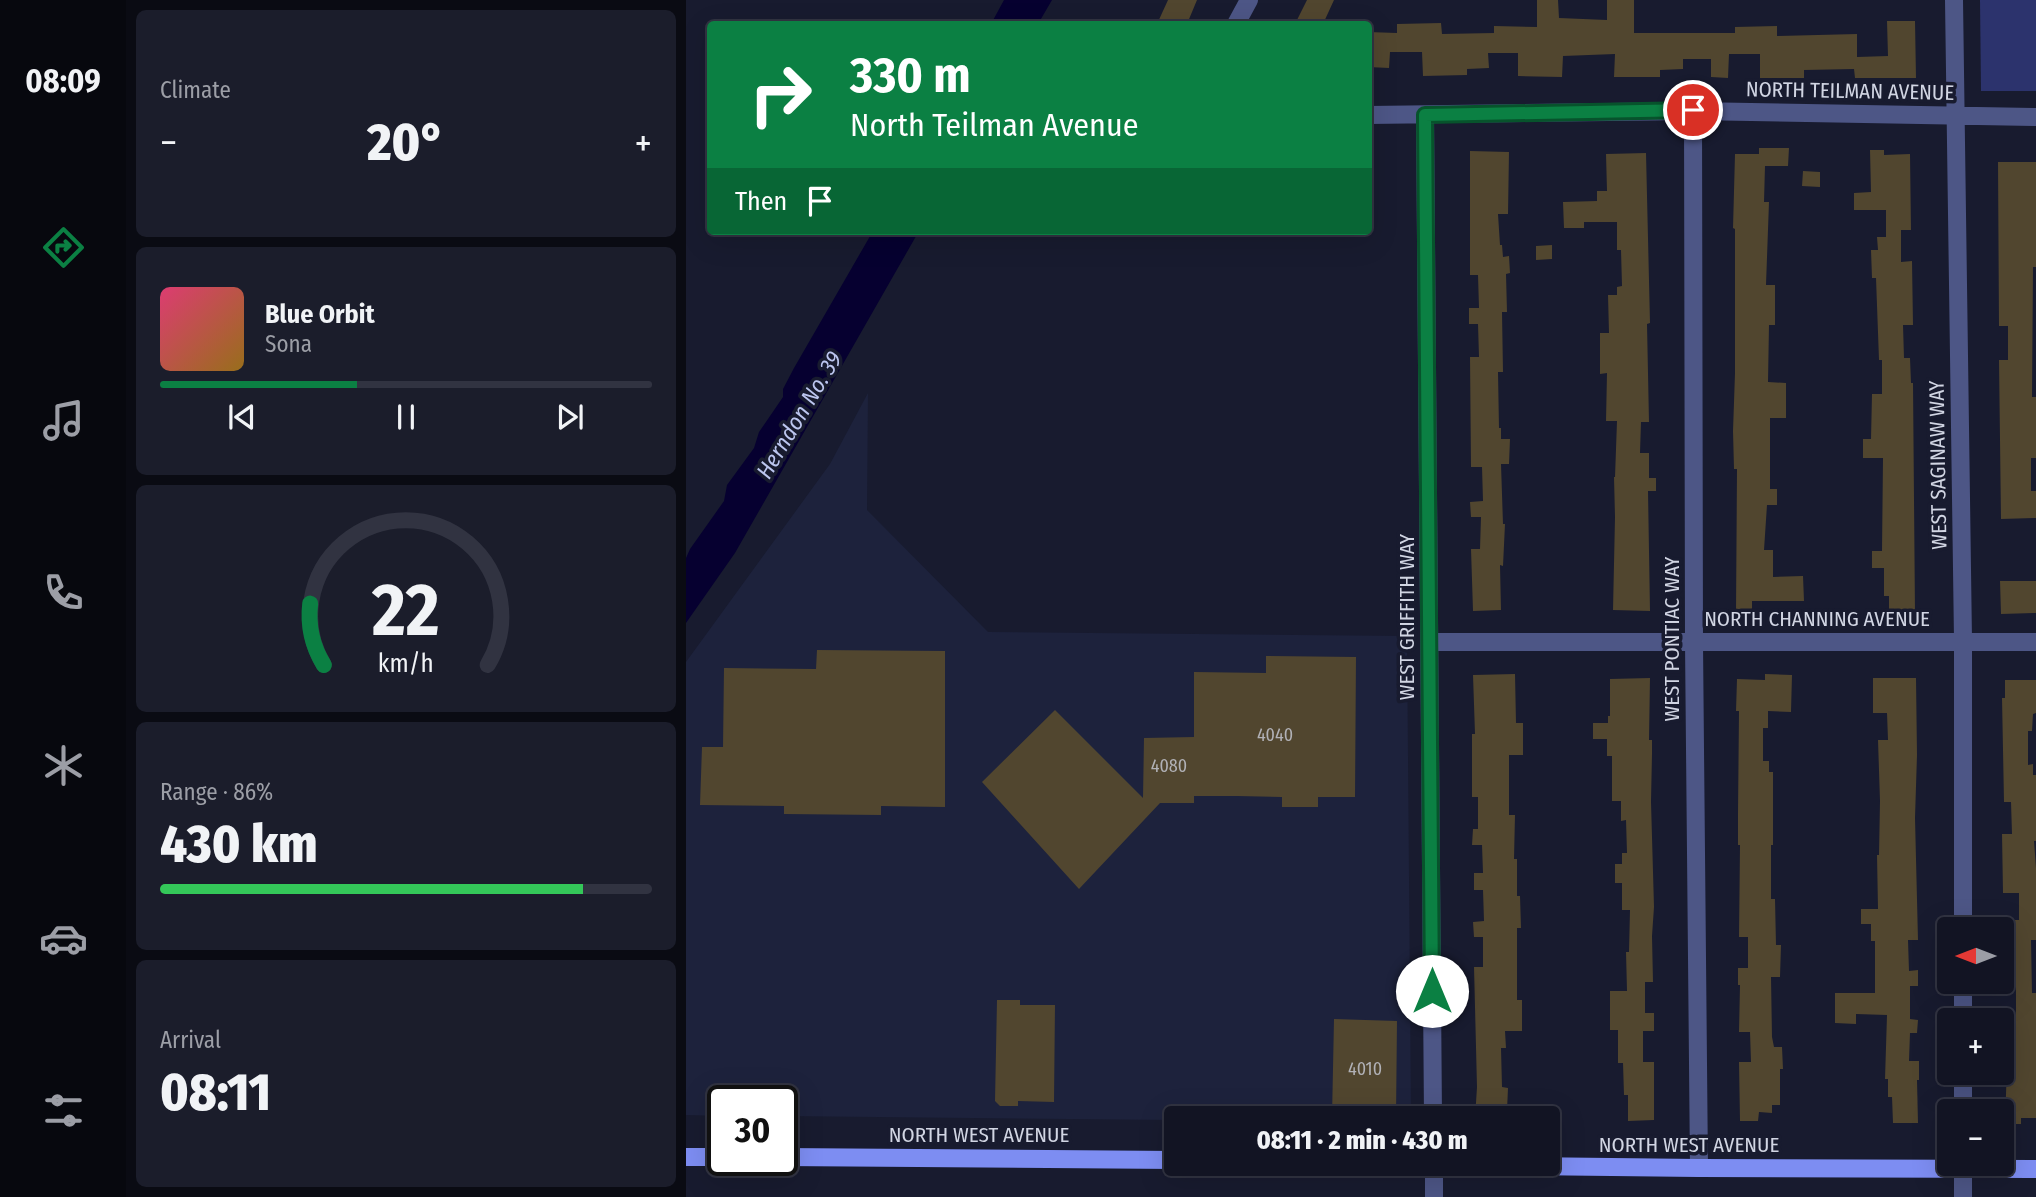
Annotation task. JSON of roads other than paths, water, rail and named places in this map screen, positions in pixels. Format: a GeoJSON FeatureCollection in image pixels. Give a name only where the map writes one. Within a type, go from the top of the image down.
{"type":"FeatureCollection","features":[{"type":"Feature","properties":{"kind":"main road"},"geometry":{"type":"LineString","coordinates":[[686,1157],[707,1157]]}},
{"type":"Feature","properties":{"kind":"main road","name":"NORTH WEST AVENUE"},"geometry":{"type":"LineString","coordinates":[[798,1157],[1164,1160]]}},
{"type":"Feature","properties":{"kind":"main road","name":"NORTH WEST AVENUE"},"geometry":{"type":"LineString","coordinates":[[1560,1166],[1937,1166]]}},
{"type":"Feature","properties":{"kind":"main road","name":"NORTH WEST AVENUE"},"geometry":{"type":"LineString","coordinates":[[2014,1167],[2036,1168]]}},
{"type":"Feature","properties":{"kind":"street"},"geometry":{"type":"LineString","coordinates":[[1238,21],[1249,0]]}},
{"type":"Feature","properties":{"kind":"street","name":"WEST SAGINAW WAY"},"geometry":{"type":"LineString","coordinates":[[1954,0],[1963,640],[1963,917]]}},
{"type":"Feature","properties":{"kind":"street","name":"NORTH TEILMAN AVENUE"},"geometry":{"type":"LineString","coordinates":[[1372,115],[1693,110],[2036,117]]}},
{"type":"Feature","properties":{"kind":"street","name":"WEST PONTIAC WAY"},"geometry":{"type":"LineString","coordinates":[[1693,110],[1699,1168]]}},
{"type":"Feature","properties":{"kind":"street","name":"WEST GRIFFITH WAY"},"geometry":{"type":"LineString","coordinates":[[1425,115],[1433,1106]]}},
{"type":"Feature","properties":{"kind":"street","name":"NORTH CHANNING AVENUE"},"geometry":{"type":"LineString","coordinates":[[1430,642],[2036,642]]}},
{"type":"Feature","properties":{"kind":"street"},"geometry":{"type":"LineString","coordinates":[[1434,1176],[1434,1197]]}},
{"type":"Feature","properties":{"kind":"street"},"geometry":{"type":"LineString","coordinates":[[1963,1176],[1963,1197]]}},
{"type":"Feature","properties":{"kind":"water"},"geometry":{"type":"Polygon","coordinates":[[[1004,0],[1052,0],[1040,21],[993,21],[1004,0]]]}},
{"type":"Feature","properties":{"kind":"water","name":"Herndon No. 39"},"geometry":{"type":"Polygon","coordinates":[[[871,235],[917,235],[735,553],[686,623],[686,558],[724,501],[727,485],[754,448],[759,432],[783,397],[783,389],[871,235]]]}}]}
